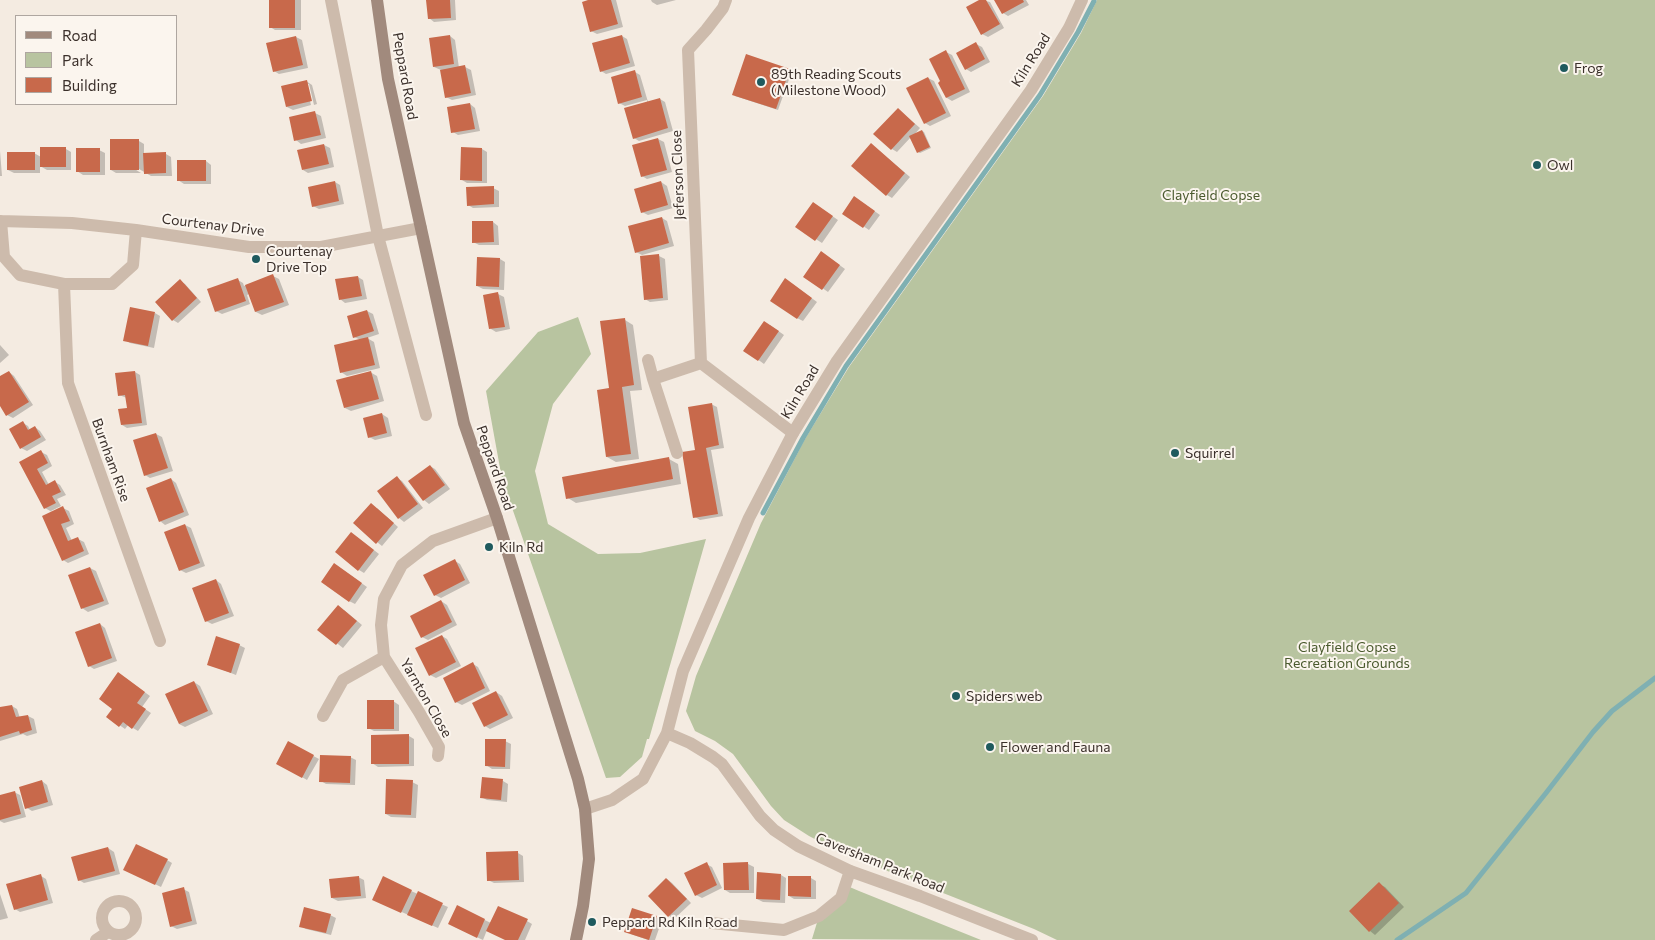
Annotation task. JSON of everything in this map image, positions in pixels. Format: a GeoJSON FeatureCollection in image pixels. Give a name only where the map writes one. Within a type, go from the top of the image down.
{"type":"FeatureCollection","features":[{"type":"Feature","properties":{"kind":"main road","name":"Peppard Road"},"geometry":{"type":"LineString","coordinates":[[377,0],[388,79],[464,423],[497,518],[578,778],[585,808],[589,859],[584,906],[576,940]]}},
{"type":"Feature","properties":{"kind":"street"},"geometry":{"type":"LineString","coordinates":[[331,0],[378,236],[426,415]]}},
{"type":"Feature","properties":{"kind":"street","name":"Jeferson Close"},"geometry":{"type":"LineString","coordinates":[[701,363],[688,50],[723,8],[726,0]]}},
{"type":"Feature","properties":{"kind":"street","name":"Kiln Road"},"geometry":{"type":"LineString","coordinates":[[585,808],[612,800],[643,778],[667,733],[684,670],[749,518],[793,433],[836,362],[1031,90],[1069,28],[1082,0]]}},
{"type":"Feature","properties":{"kind":"street"},"geometry":{"type":"LineString","coordinates":[[0,221],[4,257],[20,275],[64,284],[112,284],[133,265],[136,230]]}},
{"type":"Feature","properties":{"kind":"street","name":"Courtenay Drive"},"geometry":{"type":"LineString","coordinates":[[0,221],[72,223],[136,230],[249,247],[321,247],[422,228]]}},
{"type":"Feature","properties":{"kind":"street","name":"Burnham Rise"},"geometry":{"type":"LineString","coordinates":[[64,284],[68,383],[160,641]]}},
{"type":"Feature","properties":{"kind":"street"},"geometry":{"type":"LineString","coordinates":[[648,360],[677,453]]}},
{"type":"Feature","properties":{"kind":"street"},"geometry":{"type":"LineString","coordinates":[[653,379],[701,363],[793,433]]}},
{"type":"Feature","properties":{"kind":"street","name":"Yarnton Close"},"geometry":{"type":"LineString","coordinates":[[438,756],[438,747],[434,738],[384,657],[381,625],[384,598],[402,564],[433,542],[497,518]]}},
{"type":"Feature","properties":{"kind":"street","name":"Yarnton Close"},"geometry":{"type":"LineString","coordinates":[[322,716],[343,680],[384,657]]}},
{"type":"Feature","properties":{"kind":"street","name":"Caversham Park Road"},"geometry":{"type":"LineString","coordinates":[[667,733],[690,743],[722,764],[760,816],[774,830],[798,846],[850,871],[1032,940]]}},
{"type":"Feature","properties":{"kind":"street"},"geometry":{"type":"LineString","coordinates":[[711,923],[784,930],[820,916],[841,898],[850,871]]}},
{"type":"Feature","properties":{"kind":"street"},"geometry":{"type":"LineString","coordinates":[[96,940],[108,932]]}},
{"type":"Feature","properties":{"kind":"green space"},"geometry":{"type":"Polygon","coordinates":[[[1097,0],[1655,0],[1655,940],[1057,940],[1034,929],[842,853],[809,836],[784,820],[771,806],[733,754],[715,741],[695,731],[686,711],[696,676],[761,523],[805,439],[849,367],[1043,96],[1081,33],[1097,0]]]}},
{"type":"Feature","properties":{"kind":"green space"},"geometry":{"type":"Polygon","coordinates":[[[578,317],[591,354],[553,404],[535,471],[548,524],[598,554],[640,553],[706,539],[649,739],[647,739],[642,757],[620,777],[606,778],[502,479],[486,391],[538,332],[578,317]]]}},
{"type":"Feature","properties":{"kind":"green space"},"geometry":{"type":"Polygon","coordinates":[[[845,885],[981,940],[812,939],[819,916],[845,885]]]}},
{"type":"Feature","properties":{"kind":"building"},"geometry":{"type":"Polygon","coordinates":[[[269,0],[295,0],[295,28],[269,28],[269,0]]]}},
{"type":"Feature","properties":{"kind":"building"},"geometry":{"type":"Polygon","coordinates":[[[426,0],[450,0],[451,18],[428,19],[426,0]]]}},
{"type":"Feature","properties":{"kind":"building"},"geometry":{"type":"Polygon","coordinates":[[[588,0],[611,0],[618,24],[590,32],[582,2],[588,0]]]}},
{"type":"Feature","properties":{"kind":"building"},"geometry":{"type":"Polygon","coordinates":[[[979,0],[986,0],[1000,24],[981,35],[966,7],[979,0]]]}},
{"type":"Feature","properties":{"kind":"building"},"geometry":{"type":"Polygon","coordinates":[[[994,0],[1023,0],[1024,2],[1002,14],[994,0]]]}},
{"type":"Feature","properties":{"kind":"building"},"geometry":{"type":"Polygon","coordinates":[[[450,35],[454,64],[433,67],[429,38],[450,35]]]}},
{"type":"Feature","properties":{"kind":"building"},"geometry":{"type":"Polygon","coordinates":[[[622,35],[630,63],[600,72],[592,43],[622,35]]]}},
{"type":"Feature","properties":{"kind":"building"},"geometry":{"type":"Polygon","coordinates":[[[296,36],[303,65],[273,72],[266,43],[296,36]]]}},
{"type":"Feature","properties":{"kind":"building"},"geometry":{"type":"Polygon","coordinates":[[[976,42],[985,59],[965,70],[956,53],[976,42]]]}},
{"type":"Feature","properties":{"kind":"building"},"geometry":{"type":"Polygon","coordinates":[[[946,50],[965,89],[946,98],[929,59],[946,50]]]}},
{"type":"Feature","properties":{"kind":"building","name":"89th Reading Scouts (Milestone Wood)"},"geometry":{"type":"Polygon","coordinates":[[[746,54],[790,69],[776,109],[732,95],[746,54]]]}},
{"type":"Feature","properties":{"kind":"building"},"geometry":{"type":"Polygon","coordinates":[[[465,65],[471,93],[445,98],[440,70],[465,65]]]}},
{"type":"Feature","properties":{"kind":"building"},"geometry":{"type":"Polygon","coordinates":[[[635,70],[642,97],[618,104],[611,77],[635,70]]]}},
{"type":"Feature","properties":{"kind":"building"},"geometry":{"type":"Polygon","coordinates":[[[928,77],[946,113],[924,124],[906,88],[928,77]]]}},
{"type":"Feature","properties":{"kind":"building"},"geometry":{"type":"Polygon","coordinates":[[[307,80],[312,101],[286,107],[281,86],[307,80]]]}},
{"type":"Feature","properties":{"kind":"building"},"geometry":{"type":"Polygon","coordinates":[[[660,98],[668,128],[633,139],[624,108],[660,98]]]}},
{"type":"Feature","properties":{"kind":"building"},"geometry":{"type":"Polygon","coordinates":[[[470,103],[475,129],[451,133],[447,107],[470,103]]]}},
{"type":"Feature","properties":{"kind":"building"},"geometry":{"type":"Polygon","coordinates":[[[898,108],[915,124],[891,150],[873,134],[898,108]]]}},
{"type":"Feature","properties":{"kind":"building"},"geometry":{"type":"Polygon","coordinates":[[[315,111],[321,135],[294,141],[289,117],[315,111]]]}},
{"type":"Feature","properties":{"kind":"building"},"geometry":{"type":"Polygon","coordinates":[[[922,130],[930,147],[917,153],[909,136],[922,130]]]}},
{"type":"Feature","properties":{"kind":"building"},"geometry":{"type":"Polygon","coordinates":[[[658,138],[667,170],[641,177],[632,145],[658,138]]]}},
{"type":"Feature","properties":{"kind":"building"},"geometry":{"type":"Polygon","coordinates":[[[110,139],[139,139],[139,170],[110,170],[110,139]]]}},
{"type":"Feature","properties":{"kind":"building"},"geometry":{"type":"Polygon","coordinates":[[[871,143],[905,173],[886,196],[851,166],[871,143]]]}},
{"type":"Feature","properties":{"kind":"building"},"geometry":{"type":"Polygon","coordinates":[[[324,144],[329,164],[302,170],[297,150],[324,144]]]}},
{"type":"Feature","properties":{"kind":"building"},"geometry":{"type":"Polygon","coordinates":[[[40,147],[66,147],[66,167],[40,167],[40,147]]]}},
{"type":"Feature","properties":{"kind":"building"},"geometry":{"type":"Polygon","coordinates":[[[461,147],[482,148],[482,181],[460,180],[461,147]]]}},
{"type":"Feature","properties":{"kind":"building"},"geometry":{"type":"Polygon","coordinates":[[[76,148],[100,148],[100,172],[76,172],[76,148]]]}},
{"type":"Feature","properties":{"kind":"building"},"geometry":{"type":"Polygon","coordinates":[[[7,152],[35,152],[35,170],[7,170],[7,152]]]}},
{"type":"Feature","properties":{"kind":"building"},"geometry":{"type":"Polygon","coordinates":[[[166,152],[166,173],[144,174],[143,153],[166,152]]]}},
{"type":"Feature","properties":{"kind":"building"},"geometry":{"type":"Polygon","coordinates":[[[177,160],[206,160],[206,181],[177,181],[177,160]]]}},
{"type":"Feature","properties":{"kind":"building"},"geometry":{"type":"Polygon","coordinates":[[[335,181],[339,201],[312,207],[308,187],[335,181]]]}},
{"type":"Feature","properties":{"kind":"building"},"geometry":{"type":"Polygon","coordinates":[[[661,181],[668,205],[641,213],[634,189],[661,181]]]}},
{"type":"Feature","properties":{"kind":"building"},"geometry":{"type":"Polygon","coordinates":[[[494,186],[494,204],[467,206],[466,187],[494,186]]]}},
{"type":"Feature","properties":{"kind":"building"},"geometry":{"type":"Polygon","coordinates":[[[854,196],[875,211],[863,228],[842,214],[854,196]]]}},
{"type":"Feature","properties":{"kind":"building"},"geometry":{"type":"Polygon","coordinates":[[[813,202],[833,216],[815,241],[795,227],[813,202]]]}},
{"type":"Feature","properties":{"kind":"building"},"geometry":{"type":"Polygon","coordinates":[[[662,217],[669,243],[635,253],[628,226],[662,217]]]}},
{"type":"Feature","properties":{"kind":"building"},"geometry":{"type":"Polygon","coordinates":[[[472,221],[493,221],[494,242],[472,243],[472,221]]]}},
{"type":"Feature","properties":{"kind":"building"},"geometry":{"type":"Polygon","coordinates":[[[821,251],[840,265],[822,290],[803,277],[821,251]]]}},
{"type":"Feature","properties":{"kind":"building"},"geometry":{"type":"Polygon","coordinates":[[[659,254],[663,298],[644,300],[640,256],[659,254]]]}},
{"type":"Feature","properties":{"kind":"building"},"geometry":{"type":"Polygon","coordinates":[[[477,257],[500,258],[499,287],[476,286],[477,257]]]}},
{"type":"Feature","properties":{"kind":"building"},"geometry":{"type":"Polygon","coordinates":[[[273,274],[284,302],[255,312],[245,285],[273,274]]]}},
{"type":"Feature","properties":{"kind":"building"},"geometry":{"type":"Polygon","coordinates":[[[358,276],[362,296],[339,300],[335,279],[358,276]]]}},
{"type":"Feature","properties":{"kind":"building"},"geometry":{"type":"Polygon","coordinates":[[[238,278],[246,301],[215,312],[207,289],[238,278]]]}},
{"type":"Feature","properties":{"kind":"building"},"geometry":{"type":"Polygon","coordinates":[[[785,278],[812,298],[797,319],[770,301],[785,278]]]}},
{"type":"Feature","properties":{"kind":"building"},"geometry":{"type":"Polygon","coordinates":[[[180,279],[197,298],[172,321],[155,302],[180,279]]]}},
{"type":"Feature","properties":{"kind":"building"},"geometry":{"type":"Polygon","coordinates":[[[498,292],[505,327],[489,329],[483,295],[498,292]]]}},
{"type":"Feature","properties":{"kind":"building"},"geometry":{"type":"Polygon","coordinates":[[[130,307],[155,312],[148,346],[123,341],[130,307]]]}},
{"type":"Feature","properties":{"kind":"building"},"geometry":{"type":"Polygon","coordinates":[[[367,310],[374,331],[353,338],[347,316],[367,310]]]}},
{"type":"Feature","properties":{"kind":"building"},"geometry":{"type":"Polygon","coordinates":[[[625,318],[634,385],[622,387],[631,454],[606,457],[597,390],[609,388],[600,321],[625,318]]]}},
{"type":"Feature","properties":{"kind":"building"},"geometry":{"type":"Polygon","coordinates":[[[764,321],[779,331],[758,361],[743,351],[764,321]]]}},
{"type":"Feature","properties":{"kind":"building"},"geometry":{"type":"Polygon","coordinates":[[[368,337],[375,365],[340,373],[334,345],[368,337]]]}},
{"type":"Feature","properties":{"kind":"building"},"geometry":{"type":"Polygon","coordinates":[[[9,371],[29,402],[6,416],[0,406],[0,376],[9,371]]]}},
{"type":"Feature","properties":{"kind":"building"},"geometry":{"type":"Polygon","coordinates":[[[135,371],[142,423],[121,425],[118,409],[127,408],[125,395],[118,396],[115,373],[135,371]]]}},
{"type":"Feature","properties":{"kind":"building"},"geometry":{"type":"Polygon","coordinates":[[[371,371],[379,399],[344,408],[336,380],[371,371]]]}},
{"type":"Feature","properties":{"kind":"building"},"geometry":{"type":"Polygon","coordinates":[[[712,403],[719,445],[706,448],[718,514],[693,518],[682,452],[695,450],[688,407],[712,403]]]}},
{"type":"Feature","properties":{"kind":"building"},"geometry":{"type":"Polygon","coordinates":[[[382,413],[387,433],[368,438],[363,418],[382,413]]]}},
{"type":"Feature","properties":{"kind":"building"},"geometry":{"type":"Polygon","coordinates":[[[23,421],[28,430],[35,426],[41,437],[20,449],[9,429],[23,421]]]}},
{"type":"Feature","properties":{"kind":"building"},"geometry":{"type":"Polygon","coordinates":[[[156,433],[168,468],[144,476],[133,440],[156,433]]]}},
{"type":"Feature","properties":{"kind":"building"},"geometry":{"type":"Polygon","coordinates":[[[41,450],[48,463],[37,469],[46,485],[55,480],[61,492],[52,496],[56,503],[44,509],[19,462],[41,450]]]}},
{"type":"Feature","properties":{"kind":"building"},"geometry":{"type":"Polygon","coordinates":[[[669,457],[673,479],[566,499],[562,477],[669,457]]]}},
{"type":"Feature","properties":{"kind":"building"},"geometry":{"type":"Polygon","coordinates":[[[430,465],[445,485],[423,501],[408,481],[430,465]]]}},
{"type":"Feature","properties":{"kind":"building"},"geometry":{"type":"Polygon","coordinates":[[[397,476],[418,504],[398,519],[377,491],[397,476]]]}},
{"type":"Feature","properties":{"kind":"building"},"geometry":{"type":"Polygon","coordinates":[[[171,478],[184,512],[159,522],[146,488],[171,478]]]}},
{"type":"Feature","properties":{"kind":"building"},"geometry":{"type":"Polygon","coordinates":[[[371,503],[394,523],[376,544],[353,523],[371,503]]]}},
{"type":"Feature","properties":{"kind":"building"},"geometry":{"type":"Polygon","coordinates":[[[63,506],[70,521],[61,524],[68,541],[78,537],[84,551],[62,561],[42,516],[63,506]]]}},
{"type":"Feature","properties":{"kind":"building"},"geometry":{"type":"Polygon","coordinates":[[[185,524],[200,563],[179,571],[164,532],[185,524]]]}},
{"type":"Feature","properties":{"kind":"building"},"geometry":{"type":"Polygon","coordinates":[[[351,532],[374,550],[358,571],[335,552],[351,532]]]}},
{"type":"Feature","properties":{"kind":"building"},"geometry":{"type":"Polygon","coordinates":[[[455,559],[465,580],[434,596],[423,575],[455,559]]]}},
{"type":"Feature","properties":{"kind":"building"},"geometry":{"type":"Polygon","coordinates":[[[334,563],[362,583],[349,602],[321,582],[334,563]]]}},
{"type":"Feature","properties":{"kind":"building"},"geometry":{"type":"Polygon","coordinates":[[[90,567],[104,601],[81,609],[68,575],[90,567]]]}},
{"type":"Feature","properties":{"kind":"building"},"geometry":{"type":"Polygon","coordinates":[[[216,579],[229,613],[205,622],[192,588],[216,579]]]}},
{"type":"Feature","properties":{"kind":"building"},"geometry":{"type":"Polygon","coordinates":[[[441,600],[452,622],[421,638],[410,616],[441,600]]]}},
{"type":"Feature","properties":{"kind":"building"},"geometry":{"type":"Polygon","coordinates":[[[338,605],[357,621],[336,645],[317,630],[338,605]]]}},
{"type":"Feature","properties":{"kind":"building"},"geometry":{"type":"Polygon","coordinates":[[[100,623],[112,658],[88,667],[75,632],[100,623]]]}},
{"type":"Feature","properties":{"kind":"building"},"geometry":{"type":"Polygon","coordinates":[[[442,635],[456,662],[429,676],[415,648],[442,635]]]}},
{"type":"Feature","properties":{"kind":"building"},"geometry":{"type":"Polygon","coordinates":[[[216,636],[240,644],[231,673],[207,665],[216,636]]]}},
{"type":"Feature","properties":{"kind":"building"},"geometry":{"type":"Polygon","coordinates":[[[473,662],[485,688],[455,703],[443,678],[473,662]]]}},
{"type":"Feature","properties":{"kind":"building"},"geometry":{"type":"Polygon","coordinates":[[[118,672],[145,692],[137,703],[146,709],[132,729],[123,722],[119,727],[106,717],[112,709],[99,699],[118,672]]]}},
{"type":"Feature","properties":{"kind":"building"},"geometry":{"type":"Polygon","coordinates":[[[194,681],[208,711],[179,724],[165,694],[194,681]]]}},
{"type":"Feature","properties":{"kind":"building"},"geometry":{"type":"Polygon","coordinates":[[[496,691],[508,715],[484,727],[472,703],[496,691]]]}},
{"type":"Feature","properties":{"kind":"building"},"geometry":{"type":"Polygon","coordinates":[[[367,700],[394,700],[394,729],[367,729],[367,700]]]}},
{"type":"Feature","properties":{"kind":"building"},"geometry":{"type":"Polygon","coordinates":[[[12,705],[16,717],[28,715],[32,730],[20,734],[19,731],[0,737],[0,707],[12,705]]]}},
{"type":"Feature","properties":{"kind":"building"},"geometry":{"type":"Polygon","coordinates":[[[409,734],[409,764],[371,764],[371,735],[409,734]]]}},
{"type":"Feature","properties":{"kind":"building"},"geometry":{"type":"Polygon","coordinates":[[[485,739],[506,739],[505,767],[485,766],[485,739]]]}},
{"type":"Feature","properties":{"kind":"building"},"geometry":{"type":"Polygon","coordinates":[[[288,741],[314,755],[302,778],[276,764],[288,741]]]}},
{"type":"Feature","properties":{"kind":"building"},"geometry":{"type":"Polygon","coordinates":[[[320,755],[351,756],[350,783],[319,782],[320,755]]]}},
{"type":"Feature","properties":{"kind":"building"},"geometry":{"type":"Polygon","coordinates":[[[482,777],[503,779],[501,800],[480,798],[482,777]]]}},
{"type":"Feature","properties":{"kind":"building"},"geometry":{"type":"Polygon","coordinates":[[[386,779],[413,780],[411,815],[385,814],[386,779]]]}},
{"type":"Feature","properties":{"kind":"building"},"geometry":{"type":"Polygon","coordinates":[[[42,780],[48,802],[25,809],[19,787],[42,780]]]}},
{"type":"Feature","properties":{"kind":"building"},"geometry":{"type":"Polygon","coordinates":[[[15,791],[21,814],[0,820],[0,795],[15,791]]]}},
{"type":"Feature","properties":{"kind":"building"},"geometry":{"type":"Polygon","coordinates":[[[136,844],[168,859],[155,885],[123,870],[136,844]]]}},
{"type":"Feature","properties":{"kind":"building"},"geometry":{"type":"Polygon","coordinates":[[[108,847],[115,871],[78,881],[71,857],[108,847]]]}},
{"type":"Feature","properties":{"kind":"building"},"geometry":{"type":"Polygon","coordinates":[[[518,851],[519,880],[487,881],[486,852],[518,851]]]}},
{"type":"Feature","properties":{"kind":"building"},"geometry":{"type":"Polygon","coordinates":[[[707,862],[717,885],[695,896],[684,873],[707,862]]]}},
{"type":"Feature","properties":{"kind":"building"},"geometry":{"type":"Polygon","coordinates":[[[748,862],[749,890],[724,890],[723,863],[748,862]]]}},
{"type":"Feature","properties":{"kind":"building"},"geometry":{"type":"Polygon","coordinates":[[[757,872],[781,874],[780,900],[756,899],[757,872]]]}},
{"type":"Feature","properties":{"kind":"building"},"geometry":{"type":"Polygon","coordinates":[[[41,874],[48,900],[14,910],[6,884],[41,874]]]}},
{"type":"Feature","properties":{"kind":"building"},"geometry":{"type":"Polygon","coordinates":[[[359,876],[361,896],[331,898],[329,879],[359,876]]]}},
{"type":"Feature","properties":{"kind":"building"},"geometry":{"type":"Polygon","coordinates":[[[383,876],[412,890],[401,913],[372,900],[383,876]]]}},
{"type":"Feature","properties":{"kind":"building"},"geometry":{"type":"Polygon","coordinates":[[[788,876],[811,876],[811,897],[788,896],[788,876]]]}},
{"type":"Feature","properties":{"kind":"building"},"geometry":{"type":"Polygon","coordinates":[[[666,878],[687,899],[668,917],[648,896],[666,878]]]}},
{"type":"Feature","properties":{"kind":"building"},"geometry":{"type":"Polygon","coordinates":[[[1379,882],[1399,903],[1369,932],[1349,911],[1379,882]]]}},
{"type":"Feature","properties":{"kind":"building"},"geometry":{"type":"Polygon","coordinates":[[[184,887],[192,921],[170,927],[162,893],[184,887]]]}},
{"type":"Feature","properties":{"kind":"building"},"geometry":{"type":"Polygon","coordinates":[[[418,891],[443,903],[432,926],[407,915],[418,891]]]}},
{"type":"Feature","properties":{"kind":"building"},"geometry":{"type":"Polygon","coordinates":[[[457,905],[485,919],[477,938],[448,924],[457,905]]]}},
{"type":"Feature","properties":{"kind":"building"},"geometry":{"type":"Polygon","coordinates":[[[498,906],[528,919],[518,940],[505,940],[486,931],[498,906]]]}},
{"type":"Feature","properties":{"kind":"building"},"geometry":{"type":"Polygon","coordinates":[[[304,907],[331,914],[326,933],[299,927],[304,907]]]}},
{"type":"Feature","properties":{"kind":"building"},"geometry":{"type":"Polygon","coordinates":[[[632,908],[657,916],[649,940],[624,932],[632,908]]]}},
{"type":"Feature","properties":{"kind":"waterway"},"geometry":{"type":"LineString","coordinates":[[763,513],[803,438],[846,366],[1040,95],[1078,32],[1094,1]]}},
{"type":"Feature","properties":{"kind":"waterway"},"geometry":{"type":"LineString","coordinates":[[1397,940],[1466,893],[1593,732],[1612,711],[1655,678]]}},
{"type":"Feature","properties":{"kind":"place","name":"Frog"},"geometry":{"type":"Point","coordinates":[1564,68]}},
{"type":"Feature","properties":{"kind":"place","name":"89th Reading Scouts (Milestone Wood)"},"geometry":{"type":"Point","coordinates":[761,82]}},
{"type":"Feature","properties":{"kind":"place","name":"Owl"},"geometry":{"type":"Point","coordinates":[1537,165]}},
{"type":"Feature","properties":{"kind":"place","name":"Courtenay Drive Top"},"geometry":{"type":"Point","coordinates":[256,259]}},
{"type":"Feature","properties":{"kind":"place","name":"Squirrel"},"geometry":{"type":"Point","coordinates":[1175,453]}},
{"type":"Feature","properties":{"kind":"place","name":"Kiln Rd"},"geometry":{"type":"Point","coordinates":[489,547]}},
{"type":"Feature","properties":{"kind":"place","name":"Spiders web"},"geometry":{"type":"Point","coordinates":[956,696]}},
{"type":"Feature","properties":{"kind":"place","name":"Flower and Fauna"},"geometry":{"type":"Point","coordinates":[990,747]}},
{"type":"Feature","properties":{"kind":"place","name":"Peppard Rd Kiln Road"},"geometry":{"type":"Point","coordinates":[592,922]}},
{"type":"Feature","properties":{"kind":"park label","name":"Clayfield Copse"},"geometry":{"type":"Point","coordinates":[1211,195]}},
{"type":"Feature","properties":{"kind":"park label","name":"Clayfield Copse Recreation Grounds"},"geometry":{"type":"Point","coordinates":[1347,656]}}]}
